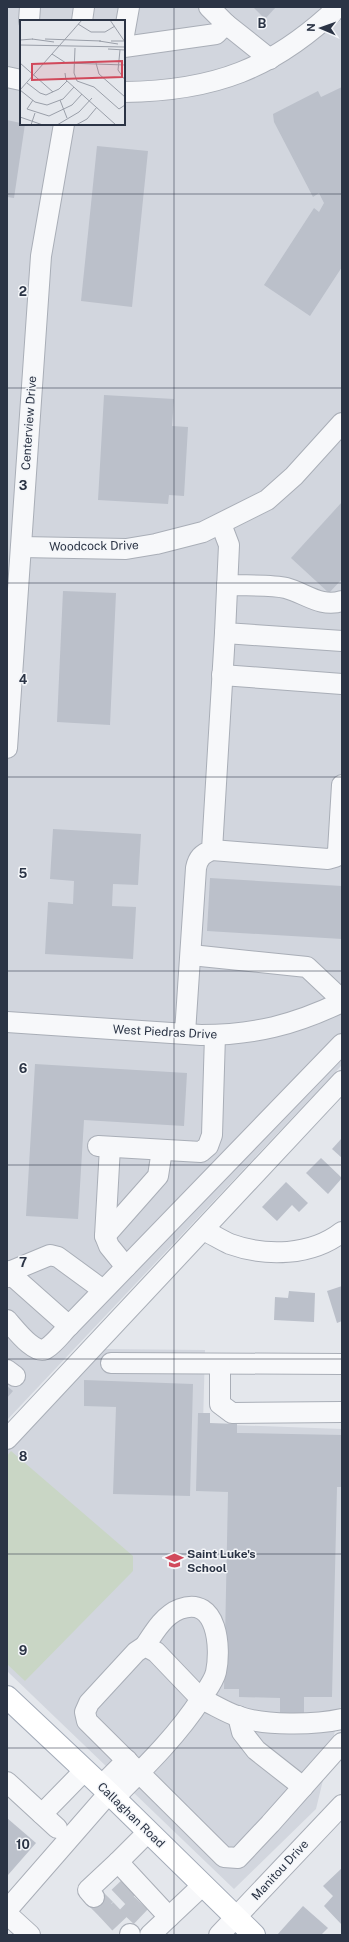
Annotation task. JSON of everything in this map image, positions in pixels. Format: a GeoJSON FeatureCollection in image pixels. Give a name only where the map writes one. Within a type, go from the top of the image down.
{"type":"FeatureCollection","features":[{"type":"Feature","properties":{"kind":"main road","name":"Callaghan Road"},"geometry":{"type":"LineString","coordinates":[[7,1697],[108,1792],[254,1935]]}},
{"type":"Feature","properties":{"kind":"street"},"geometry":{"type":"LineString","coordinates":[[28,20],[30,7]]}},
{"type":"Feature","properties":{"kind":"street"},"geometry":{"type":"LineString","coordinates":[[82,20],[84,7]]}},
{"type":"Feature","properties":{"kind":"street"},"geometry":{"type":"LineString","coordinates":[[125,29],[129,7]]}},
{"type":"Feature","properties":{"kind":"street"},"geometry":{"type":"LineString","coordinates":[[209,7],[226,24],[270,59]]}},
{"type":"Feature","properties":{"kind":"street"},"geometry":{"type":"LineString","coordinates":[[125,92],[152,92],[215,82],[247,70],[270,59],[307,35],[338,7]]}},
{"type":"Feature","properties":{"kind":"street"},"geometry":{"type":"LineString","coordinates":[[125,48],[216,34],[226,24]]}},
{"type":"Feature","properties":{"kind":"street"},"geometry":{"type":"LineString","coordinates":[[7,77],[20,80]]}},
{"type":"Feature","properties":{"kind":"street","name":"Centerview Drive"},"geometry":{"type":"LineString","coordinates":[[7,748],[41,256],[64,125]]}},
{"type":"Feature","properties":{"kind":"street","name":"Woodcock Drive"},"geometry":{"type":"LineString","coordinates":[[21,547],[126,548],[182,538],[220,524],[267,500],[294,476],[342,423]]}},
{"type":"Feature","properties":{"kind":"street"},"geometry":{"type":"LineString","coordinates":[[212,850],[228,585],[229,545],[220,524]]}},
{"type":"Feature","properties":{"kind":"street"},"geometry":{"type":"LineString","coordinates":[[228,585],[286,588],[313,601],[336,603],[342,601]]}},
{"type":"Feature","properties":{"kind":"street"},"geometry":{"type":"LineString","coordinates":[[225,633],[342,641]]}},
{"type":"Feature","properties":{"kind":"street"},"geometry":{"type":"LineString","coordinates":[[222,676],[342,684]]}},
{"type":"Feature","properties":{"kind":"street"},"geometry":{"type":"LineString","coordinates":[[185,1034],[196,868],[198,859],[205,853],[212,850],[328,859],[335,857],[338,851],[342,785]]}},
{"type":"Feature","properties":{"kind":"street"},"geometry":{"type":"LineString","coordinates":[[191,955],[307,967],[342,1001]]}},
{"type":"Feature","properties":{"kind":"street","name":"West Piedras Drive"},"geometry":{"type":"LineString","coordinates":[[7,1022],[215,1035],[259,1031],[287,1025],[313,1016],[342,1001]]}},
{"type":"Feature","properties":{"kind":"street"},"geometry":{"type":"LineString","coordinates":[[126,1267],[109,1246],[105,1236],[104,1146],[201,1152],[208,1146],[212,1135],[215,1035]]}},
{"type":"Feature","properties":{"kind":"street"},"geometry":{"type":"LineString","coordinates":[[7,1320],[35,1349],[41,1351],[47,1348],[342,1044]]}},
{"type":"Feature","properties":{"kind":"street"},"geometry":{"type":"LineString","coordinates":[[7,1438],[342,1081]]}},
{"type":"Feature","properties":{"kind":"street"},"geometry":{"type":"LineString","coordinates":[[208,1146],[223,1166]]}},
{"type":"Feature","properties":{"kind":"street"},"geometry":{"type":"LineString","coordinates":[[105,1236],[158,1176],[162,1150]]}},
{"type":"Feature","properties":{"kind":"street"},"geometry":{"type":"LineString","coordinates":[[203,1230],[230,1244],[266,1252],[292,1252],[316,1246],[342,1232]]}},
{"type":"Feature","properties":{"kind":"street"},"geometry":{"type":"LineString","coordinates":[[69,1326],[8,1273],[50,1255],[58,1257],[103,1290]]}},
{"type":"Feature","properties":{"kind":"street"},"geometry":{"type":"LineString","coordinates":[[111,1363],[342,1364]]}},
{"type":"Feature","properties":{"kind":"street"},"geometry":{"type":"LineString","coordinates":[[220,1364],[220,1404],[232,1413],[342,1412]]}},
{"type":"Feature","properties":{"kind":"street"},"geometry":{"type":"LineString","coordinates":[[7,1910],[108,1792],[134,1766],[193,1712],[216,1674],[218,1640],[212,1620],[208,1615],[196,1608],[189,1607],[179,1609],[158,1627],[145,1646],[130,1657],[89,1703],[85,1712],[87,1721],[134,1766],[224,1857],[238,1858],[342,1743]]}},
{"type":"Feature","properties":{"kind":"street"},"geometry":{"type":"LineString","coordinates":[[145,1646],[156,1652],[201,1699],[238,1716],[277,1723],[330,1722],[342,1719]]}},
{"type":"Feature","properties":{"kind":"street"},"geometry":{"type":"LineString","coordinates":[[238,1716],[242,1732],[256,1750],[303,1787]]}},
{"type":"Feature","properties":{"kind":"street"},"geometry":{"type":"LineString","coordinates":[[42,1814],[85,1770]]}},
{"type":"Feature","properties":{"kind":"street"},"geometry":{"type":"LineString","coordinates":[[7,1782],[57,1828]]}},
{"type":"Feature","properties":{"kind":"street","name":"Manitou Drive"},"geometry":{"type":"LineString","coordinates":[[219,1935],[342,1805]]}},
{"type":"Feature","properties":{"kind":"street"},"geometry":{"type":"LineString","coordinates":[[94,1897],[88,1890],[148,1832]]}},
{"type":"Feature","properties":{"kind":"street"},"geometry":{"type":"LineString","coordinates":[[118,1862],[138,1891],[169,1917]]}},
{"type":"Feature","properties":{"kind":"street"},"geometry":{"type":"LineString","coordinates":[[150,1935],[203,1885]]}},
{"type":"Feature","properties":{"kind":"street"},"geometry":{"type":"LineString","coordinates":[[7,1914],[30,1935]]}},
{"type":"Feature","properties":{"kind":"shaded area"},"geometry":{"type":"Polygon","coordinates":[[[7,7],[342,7],[342,1065],[7,1420],[7,7]]]}},
{"type":"Feature","properties":{"kind":"shaded area","name":"Saint Luke's School"},"geometry":{"type":"Polygon","coordinates":[[[102,1349],[205,1350],[203,1424],[342,1429],[342,1702],[316,1809],[234,1889],[7,1671],[7,1451],[102,1349]]]}},
{"type":"Feature","properties":{"kind":"green space"},"geometry":{"type":"Polygon","coordinates":[[[11,1451],[133,1556],[133,1571],[25,1681],[7,1664],[7,1456],[11,1451]]]}},
{"type":"Feature","properties":{"kind":"building"},"geometry":{"type":"Polygon","coordinates":[[[253,7],[276,7],[265,19],[253,7]]]}},
{"type":"Feature","properties":{"kind":"building"},"geometry":{"type":"Polygon","coordinates":[[[342,87],[342,267],[310,316],[264,285],[314,208],[319,212],[324,203],[319,193],[313,197],[274,122],[273,114],[318,91],[321,97],[342,87]]]}},
{"type":"Feature","properties":{"kind":"building"},"geometry":{"type":"Polygon","coordinates":[[[7,120],[20,123],[20,125],[25,125],[14,198],[7,197],[7,120]]]}},
{"type":"Feature","properties":{"kind":"building"},"geometry":{"type":"Polygon","coordinates":[[[97,146],[148,151],[132,307],[81,301],[97,146]]]}},
{"type":"Feature","properties":{"kind":"building"},"geometry":{"type":"Polygon","coordinates":[[[104,395],[174,399],[172,426],[188,427],[184,496],[169,495],[168,504],[98,500],[104,395]]]}},
{"type":"Feature","properties":{"kind":"building"},"geometry":{"type":"Polygon","coordinates":[[[342,502],[342,579],[329,593],[291,558],[342,502]]]}},
{"type":"Feature","properties":{"kind":"building"},"geometry":{"type":"Polygon","coordinates":[[[63,591],[116,593],[110,725],[57,722],[63,591]]]}},
{"type":"Feature","properties":{"kind":"building"},"geometry":{"type":"Polygon","coordinates":[[[53,829],[141,834],[138,885],[113,884],[112,906],[136,907],[133,959],[45,954],[48,902],[73,904],[74,881],[50,879],[53,829]]]}},
{"type":"Feature","properties":{"kind":"building"},"geometry":{"type":"Polygon","coordinates":[[[210,878],[342,886],[342,939],[207,931],[210,878]]]}},
{"type":"Feature","properties":{"kind":"building"},"geometry":{"type":"Polygon","coordinates":[[[35,1064],[187,1073],[184,1126],[84,1120],[78,1219],[26,1216],[35,1064]]]}},
{"type":"Feature","properties":{"kind":"building"},"geometry":{"type":"Polygon","coordinates":[[[342,1138],[342,1158],[332,1149],[342,1138]]]}},
{"type":"Feature","properties":{"kind":"building"},"geometry":{"type":"Polygon","coordinates":[[[321,1158],[342,1178],[328,1194],[306,1173],[321,1158]]]}},
{"type":"Feature","properties":{"kind":"building"},"geometry":{"type":"Polygon","coordinates":[[[286,1182],[308,1203],[299,1212],[292,1205],[277,1221],[262,1207],[286,1182]]]}},
{"type":"Feature","properties":{"kind":"building"},"geometry":{"type":"Polygon","coordinates":[[[342,1286],[342,1321],[337,1323],[327,1291],[342,1286]]]}},
{"type":"Feature","properties":{"kind":"building"},"geometry":{"type":"Polygon","coordinates":[[[289,1291],[315,1293],[314,1322],[274,1320],[275,1297],[288,1298],[289,1291]]]}},
{"type":"Feature","properties":{"kind":"building"},"geometry":{"type":"Polygon","coordinates":[[[84,1380],[193,1384],[190,1496],[113,1494],[116,1407],[84,1406],[84,1380]]]}},
{"type":"Feature","properties":{"kind":"building"},"geometry":{"type":"Polygon","coordinates":[[[7,1386],[13,1391],[7,1398],[7,1386]]]}},
{"type":"Feature","properties":{"kind":"building"},"geometry":{"type":"Polygon","coordinates":[[[198,1413],[210,1413],[210,1423],[237,1424],[237,1433],[342,1435],[342,1487],[337,1487],[332,1697],[304,1697],[304,1714],[280,1713],[280,1698],[239,1697],[239,1689],[224,1689],[228,1492],[196,1491],[198,1413]]]}},
{"type":"Feature","properties":{"kind":"building"},"geometry":{"type":"Polygon","coordinates":[[[7,1818],[36,1843],[8,1875],[7,1874],[7,1818]]]}},
{"type":"Feature","properties":{"kind":"building"},"geometry":{"type":"Polygon","coordinates":[[[342,1868],[342,1925],[324,1906],[333,1896],[323,1886],[342,1868]]]}},
{"type":"Feature","properties":{"kind":"building"},"geometry":{"type":"Polygon","coordinates":[[[303,1906],[328,1928],[321,1935],[277,1935],[303,1906]]]}},
{"type":"Feature","properties":{"kind":"tunnel"},"geometry":{"type":"LineString","coordinates":[[97,1900],[106,1909],[128,1888]]}},
{"type":"Feature","properties":{"kind":"tunnel"},"geometry":{"type":"LineString","coordinates":[[106,1909],[120,1924],[141,1902]]}},
{"type":"Feature","properties":{"kind":"place","name":"Saint Luke's School"},"geometry":{"type":"Point","coordinates":[174,1561]}}]}
